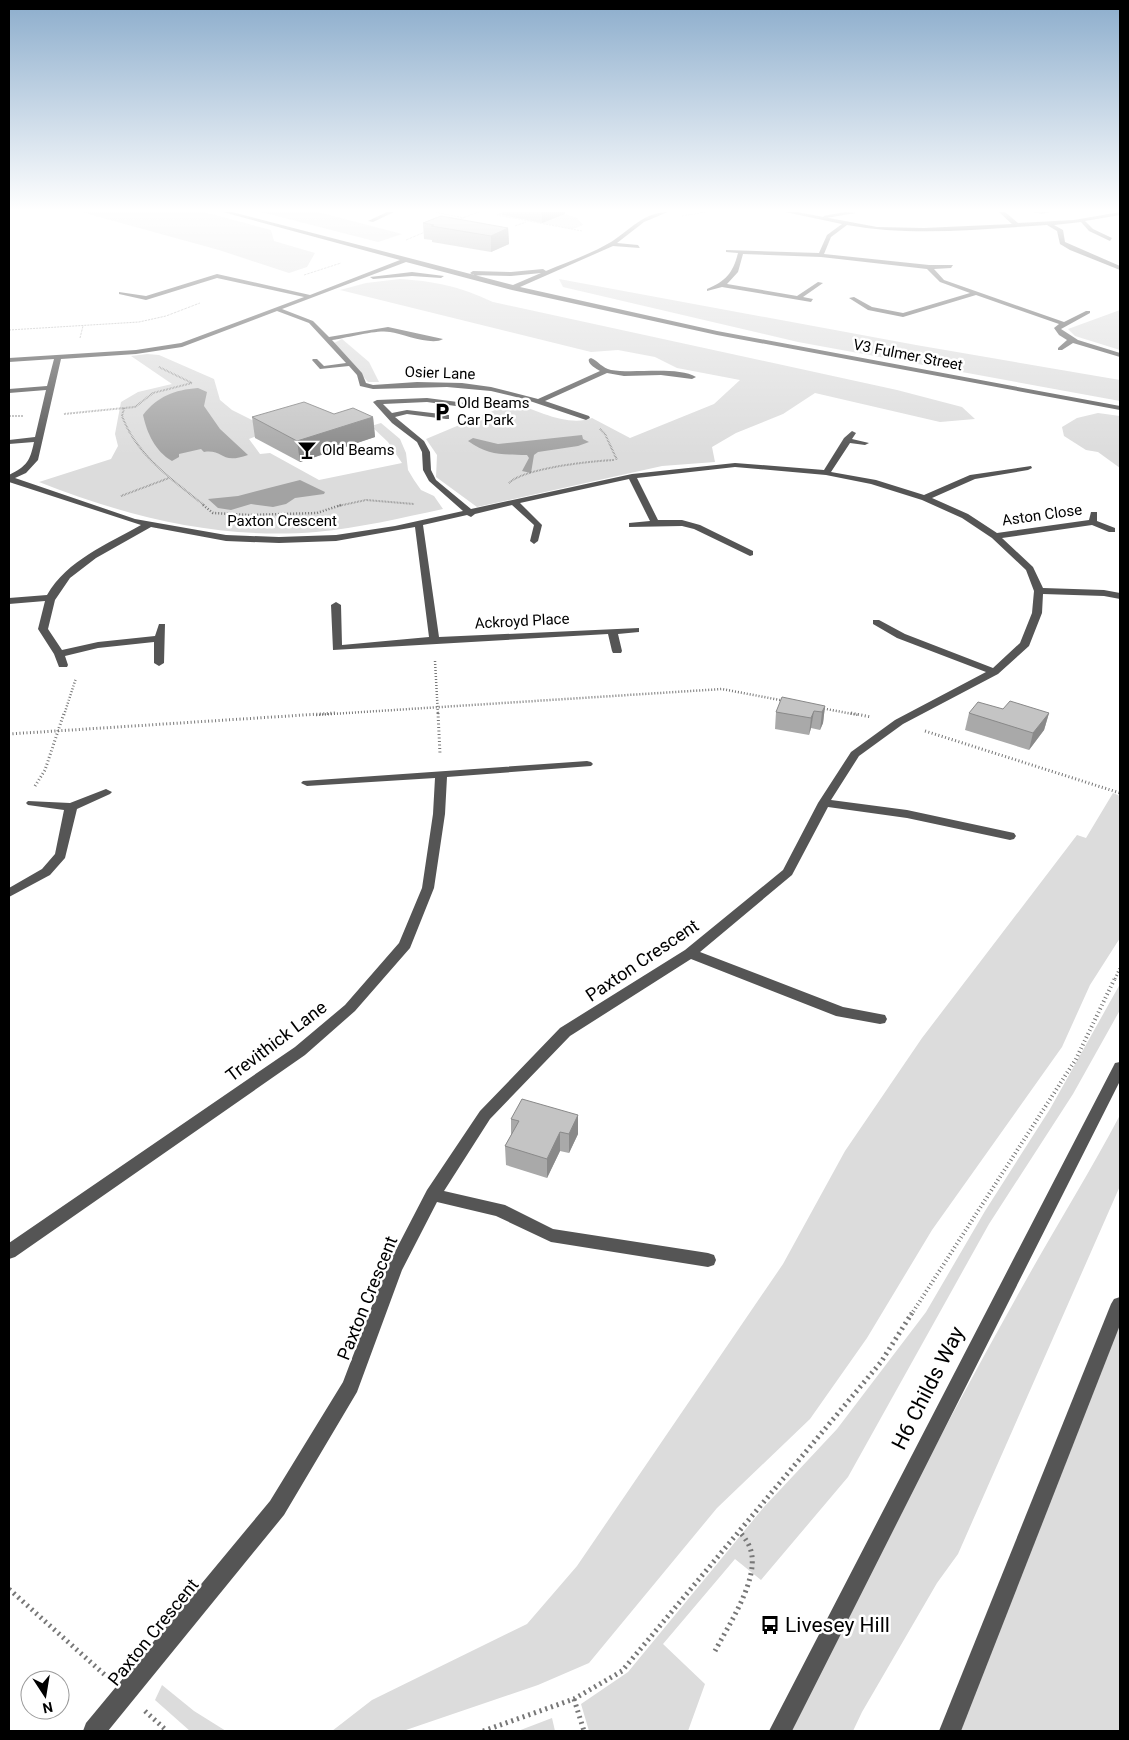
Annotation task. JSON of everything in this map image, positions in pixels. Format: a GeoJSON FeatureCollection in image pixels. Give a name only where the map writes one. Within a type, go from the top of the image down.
{"type":"FeatureCollection","features":[{"type":"Feature","properties":{"kind":"street"},"geometry":{"type":"LineString","coordinates":[[122,293],[165,302]]}},
{"type":"Feature","properties":{"kind":"street"},"geometry":{"type":"LineString","coordinates":[[146,298],[161,293]]}},
{"type":"Feature","properties":{"kind":"street"},"geometry":{"type":"LineString","coordinates":[[295,293],[308,296]]}},
{"type":"Feature","properties":{"kind":"street"},"geometry":{"type":"LineString","coordinates":[[9,360],[136,352],[182,344],[316,293]]}},
{"type":"Feature","properties":{"kind":"street","name":"V3 Fulmer Street"},"geometry":{"type":"LineString","coordinates":[[536,293],[717,333],[1120,408]]}},
{"type":"Feature","properties":{"kind":"street"},"geometry":{"type":"LineString","coordinates":[[771,293],[811,300]]}},
{"type":"Feature","properties":{"kind":"street"},"geometry":{"type":"LineString","coordinates":[[799,298],[806,293]]}},
{"type":"Feature","properties":{"kind":"street"},"geometry":{"type":"LineString","coordinates":[[903,315],[975,293]]}},
{"type":"Feature","properties":{"kind":"street"},"geometry":{"type":"LineString","coordinates":[[977,293],[1064,324]]}},
{"type":"Feature","properties":{"kind":"street"},"geometry":{"type":"LineString","coordinates":[[852,298],[870,309],[918,318]]}},
{"type":"Feature","properties":{"kind":"street","name":"Osier Lane"},"geometry":{"type":"LineString","coordinates":[[276,309],[311,322],[360,374],[363,384],[372,387],[438,384],[464,385],[491,389],[586,418]]}},
{"type":"Feature","properties":{"kind":"street"},"geometry":{"type":"LineString","coordinates":[[1088,312],[1057,328],[1060,334],[1072,340],[1120,355]]}},
{"type":"Feature","properties":{"kind":"street"},"geometry":{"type":"LineString","coordinates":[[328,339],[388,327],[419,337],[440,339]]}},
{"type":"Feature","properties":{"kind":"street"},"geometry":{"type":"LineString","coordinates":[[1060,349],[1072,340]]}},
{"type":"Feature","properties":{"kind":"street"},"geometry":{"type":"LineString","coordinates":[[9,479],[23,471],[34,460],[58,356]]}},
{"type":"Feature","properties":{"kind":"street"},"geometry":{"type":"LineString","coordinates":[[315,360],[327,376]]}},
{"type":"Feature","properties":{"kind":"street"},"geometry":{"type":"LineString","coordinates":[[591,360],[596,366],[606,371],[624,374],[661,373],[692,377]]}},
{"type":"Feature","properties":{"kind":"street"},"geometry":{"type":"LineString","coordinates":[[322,368],[351,364]]}},
{"type":"Feature","properties":{"kind":"street"},"geometry":{"type":"LineString","coordinates":[[538,402],[606,371]]}},
{"type":"Feature","properties":{"kind":"street"},"geometry":{"type":"LineString","coordinates":[[9,391],[51,388]]}},
{"type":"Feature","properties":{"kind":"street"},"geometry":{"type":"LineString","coordinates":[[470,406],[427,400],[377,402],[390,416],[420,441],[426,452],[427,470],[433,481],[471,514]]}},
{"type":"Feature","properties":{"kind":"street"},"geometry":{"type":"LineString","coordinates":[[390,416],[407,412],[446,417]]}},
{"type":"Feature","properties":{"kind":"street"},"geometry":{"type":"LineString","coordinates":[[826,473],[850,437],[865,443]]}},
{"type":"Feature","properties":{"kind":"street"},"geometry":{"type":"LineString","coordinates":[[9,442],[39,440]]}},
{"type":"Feature","properties":{"kind":"street","name":"Paxton Crescent"},"geometry":{"type":"LineString","coordinates":[[9,479],[148,525],[226,538],[279,540],[336,538],[419,524],[471,514],[632,476],[735,466],[826,473],[873,482],[924,498],[965,516],[995,536],[1030,569],[1040,591],[1037,613],[1025,644],[994,672],[899,722],[854,754],[824,802],[788,872],[690,953],[565,1032],[485,1115],[433,1195],[394,1269],[351,1386],[277,1508],[94,1731]]}},
{"type":"Feature","properties":{"kind":"street"},"geometry":{"type":"LineString","coordinates":[[924,498],[973,477],[1028,468]]}},
{"type":"Feature","properties":{"kind":"street"},"geometry":{"type":"LineString","coordinates":[[1008,471],[1022,480]]}},
{"type":"Feature","properties":{"kind":"street"},"geometry":{"type":"LineString","coordinates":[[632,476],[655,523]]}},
{"type":"Feature","properties":{"kind":"street"},"geometry":{"type":"LineString","coordinates":[[515,503],[538,525],[534,541]]}},
{"type":"Feature","properties":{"kind":"street","name":"Aston Close"},"geometry":{"type":"LineString","coordinates":[[995,536],[1094,518],[1112,530]]}},
{"type":"Feature","properties":{"kind":"street"},"geometry":{"type":"LineString","coordinates":[[632,525],[682,522],[697,527],[750,553]]}},
{"type":"Feature","properties":{"kind":"street"},"geometry":{"type":"LineString","coordinates":[[419,524],[434,640]]}},
{"type":"Feature","properties":{"kind":"street"},"geometry":{"type":"LineString","coordinates":[[63,665],[59,654],[43,629],[50,598],[63,579],[93,556],[148,525]]}},
{"type":"Feature","properties":{"kind":"street"},"geometry":{"type":"LineString","coordinates":[[1040,591],[1120,596]]}},
{"type":"Feature","properties":{"kind":"street"},"geometry":{"type":"LineString","coordinates":[[9,600],[50,598]]}},
{"type":"Feature","properties":{"kind":"street","name":"Ackroyd Place"},"geometry":{"type":"LineString","coordinates":[[336,605],[337,648],[434,640],[636,630]]}},
{"type":"Feature","properties":{"kind":"street"},"geometry":{"type":"LineString","coordinates":[[876,622],[900,636],[994,672]]}},
{"type":"Feature","properties":{"kind":"street"},"geometry":{"type":"LineString","coordinates":[[159,663],[159,640],[162,626]]}},
{"type":"Feature","properties":{"kind":"street"},"geometry":{"type":"LineString","coordinates":[[612,631],[617,651]]}},
{"type":"Feature","properties":{"kind":"street"},"geometry":{"type":"LineString","coordinates":[[59,654],[98,645],[159,640]]}},
{"type":"Feature","properties":{"kind":"street"},"geometry":{"type":"LineString","coordinates":[[307,783],[587,764]]}},
{"type":"Feature","properties":{"kind":"street","name":"Trevithick Lane"},"geometry":{"type":"LineString","coordinates":[[9,1252],[300,1052],[350,1008],[405,945],[428,888],[440,814],[441,773]]}},
{"type":"Feature","properties":{"kind":"street"},"geometry":{"type":"LineString","coordinates":[[32,803],[71,807],[106,792]]}},
{"type":"Feature","properties":{"kind":"street"},"geometry":{"type":"LineString","coordinates":[[824,802],[907,814],[1010,836]]}},
{"type":"Feature","properties":{"kind":"street"},"geometry":{"type":"LineString","coordinates":[[9,893],[46,872],[61,855],[71,807]]}},
{"type":"Feature","properties":{"kind":"street"},"geometry":{"type":"LineString","coordinates":[[690,953],[841,1012],[880,1019]]}},
{"type":"Feature","properties":{"kind":"street","name":"H6 Childs Way"},"geometry":{"type":"LineString","coordinates":[[780,1731],[1120,1067]]}},
{"type":"Feature","properties":{"kind":"street"},"geometry":{"type":"LineString","coordinates":[[433,1195],[499,1210],[552,1235],[708,1260]]}},
{"type":"Feature","properties":{"kind":"street"},"geometry":{"type":"LineString","coordinates":[[950,1731],[1120,1304]]}},
{"type":"Feature","properties":{"kind":"path"},"geometry":{"type":"LineString","coordinates":[[44,415],[135,408],[139,402],[150,395],[192,384],[163,370],[136,352]]}},
{"type":"Feature","properties":{"kind":"path"},"geometry":{"type":"LineString","coordinates":[[124,408],[122,416],[136,443],[169,478],[214,513],[271,515],[317,513],[354,501],[366,500],[419,504],[455,500]]}},
{"type":"Feature","properties":{"kind":"path"},"geometry":{"type":"LineString","coordinates":[[586,418],[605,434],[618,460]]}},
{"type":"Feature","properties":{"kind":"path"},"geometry":{"type":"LineString","coordinates":[[92,507],[169,478]]}},
{"type":"Feature","properties":{"kind":"path"},"geometry":{"type":"LineString","coordinates":[[434,640],[441,773]]}},
{"type":"Feature","properties":{"kind":"path"},"geometry":{"type":"LineString","coordinates":[[32,803],[31,793],[45,770],[76,676],[63,665]]}},
{"type":"Feature","properties":{"kind":"path"},"geometry":{"type":"LineString","coordinates":[[9,734],[722,689],[787,701]]}},
{"type":"Feature","properties":{"kind":"path"},"geometry":{"type":"LineString","coordinates":[[815,706],[899,722],[1120,793]]}},
{"type":"Feature","properties":{"kind":"path"},"geometry":{"type":"LineString","coordinates":[[483,1731],[574,1699],[622,1671],[739,1531],[880,1362],[1076,1059],[1120,968]]}},
{"type":"Feature","properties":{"kind":"path"},"geometry":{"type":"LineString","coordinates":[[715,1652],[749,1580],[752,1555],[748,1542],[739,1531]]}},
{"type":"Feature","properties":{"kind":"path"},"geometry":{"type":"LineString","coordinates":[[9,1589],[167,1731]]}},
{"type":"Feature","properties":{"kind":"path"},"geometry":{"type":"LineString","coordinates":[[574,1699],[584,1731]]}},
{"type":"Feature","properties":{"kind":"shaded area"},"geometry":{"type":"Polygon","coordinates":[[[353,293],[472,293],[493,302],[897,390],[962,407],[975,419],[940,422],[815,393],[783,414],[736,433],[712,447],[715,462],[662,466],[477,507],[436,477],[437,455],[426,439],[514,402],[553,417],[573,421],[592,418],[630,438],[714,404],[740,380],[677,368],[655,357],[618,350],[591,352],[353,293]]]}},
{"type":"Feature","properties":{"kind":"shaded area"},"geometry":{"type":"Polygon","coordinates":[[[589,293],[636,293],[916,345],[1120,380],[1120,401],[798,342],[589,293]]]}},
{"type":"Feature","properties":{"kind":"shaded area"},"geometry":{"type":"Polygon","coordinates":[[[1120,310],[1120,350],[1075,336],[1068,329],[1120,310]]]}},
{"type":"Feature","properties":{"kind":"shaded area"},"geometry":{"type":"Polygon","coordinates":[[[342,339],[369,362],[379,382],[368,382],[334,343],[342,339]]]}},
{"type":"Feature","properties":{"kind":"shaded area"},"geometry":{"type":"Polygon","coordinates":[[[159,355],[214,379],[220,400],[232,410],[272,430],[249,439],[260,454],[270,453],[319,480],[402,463],[388,442],[371,426],[381,423],[400,439],[406,453],[408,470],[421,490],[434,496],[443,509],[348,528],[316,532],[280,534],[245,532],[210,529],[140,515],[72,495],[39,482],[111,459],[118,446],[115,434],[121,402],[138,392],[172,384],[131,356],[159,355]]]}},
{"type":"Feature","properties":{"kind":"shaded area"},"geometry":{"type":"Polygon","coordinates":[[[198,388],[207,392],[204,406],[220,429],[248,455],[239,458],[227,458],[215,453],[204,452],[201,449],[179,454],[179,457],[172,461],[156,447],[149,435],[143,415],[155,403],[167,395],[181,390],[198,388]]]}},
{"type":"Feature","properties":{"kind":"shaded area"},"geometry":{"type":"Polygon","coordinates":[[[1098,413],[1120,416],[1120,468],[1098,452],[1086,450],[1064,436],[1062,427],[1077,418],[1098,413]]]}},
{"type":"Feature","properties":{"kind":"shaded area"},"geometry":{"type":"Polygon","coordinates":[[[582,435],[583,439],[589,442],[578,446],[538,452],[534,455],[531,473],[522,471],[529,458],[527,455],[489,452],[468,441],[473,438],[498,444],[582,435]]]}},
{"type":"Feature","properties":{"kind":"shaded area"},"geometry":{"type":"Polygon","coordinates":[[[300,480],[325,492],[324,494],[295,498],[286,504],[273,507],[251,504],[231,510],[218,508],[208,499],[238,496],[300,480]]]}},
{"type":"Feature","properties":{"kind":"shaded area"},"geometry":{"type":"Polygon","coordinates":[[[1113,793],[1120,796],[1120,938],[1090,985],[1062,1047],[932,1230],[867,1338],[810,1419],[717,1508],[589,1663],[538,1685],[403,1731],[332,1731],[372,1700],[527,1624],[577,1566],[783,1264],[845,1151],[922,1038],[1077,835],[1086,838],[1113,793]]]}},
{"type":"Feature","properties":{"kind":"shaded area"},"geometry":{"type":"Polygon","coordinates":[[[1120,984],[1120,1010],[1073,1094],[989,1224],[848,1477],[761,1580],[735,1559],[663,1644],[705,1684],[688,1731],[589,1731],[581,1704],[628,1672],[764,1507],[837,1429],[926,1312],[985,1211],[1050,1109],[1120,984]]]}},
{"type":"Feature","properties":{"kind":"shaded area"},"geometry":{"type":"Polygon","coordinates":[[[1120,1115],[1120,1186],[958,1554],[937,1583],[862,1712],[853,1731],[792,1731],[934,1449],[994,1337],[1120,1115]]]}},
{"type":"Feature","properties":{"kind":"shaded area"},"geometry":{"type":"Polygon","coordinates":[[[1120,1304],[1120,1731],[950,1731],[1120,1304]]]}},
{"type":"Feature","properties":{"kind":"shaded area"},"geometry":{"type":"Polygon","coordinates":[[[162,1685],[194,1711],[226,1731],[190,1731],[155,1700],[162,1685]]]}},
{"type":"Feature","properties":{"kind":"shaded area"},"geometry":{"type":"Polygon","coordinates":[[[552,1718],[555,1731],[518,1731],[552,1718]]]}},
{"type":"Feature","properties":{"kind":"building"},"geometry":{"type":"Polygon","coordinates":[[[304,402],[334,414],[353,408],[373,417],[297,441],[252,417],[304,402]]]}},
{"type":"Feature","properties":{"kind":"building"},"geometry":{"type":"Polygon","coordinates":[[[782,697],[825,706],[822,712],[814,711],[811,718],[776,712],[782,697]]]}},
{"type":"Feature","properties":{"kind":"building"},"geometry":{"type":"Polygon","coordinates":[[[1010,701],[1049,713],[1033,733],[969,713],[978,702],[1003,709],[1010,701]]]}},
{"type":"Feature","properties":{"kind":"building"},"geometry":{"type":"Polygon","coordinates":[[[522,1099],[578,1115],[569,1134],[560,1132],[547,1159],[505,1146],[519,1121],[511,1119],[522,1099]]]}},
{"type":"Feature","properties":{"kind":"place","name":"Old Beams Car Park"},"geometry":{"type":"Point","coordinates":[442,412]}},
{"type":"Feature","properties":{"kind":"place","name":"Old Beams"},"geometry":{"type":"Point","coordinates":[307,450]}},
{"type":"Feature","properties":{"kind":"place","name":"Livesey Hill"},"geometry":{"type":"Point","coordinates":[770,1625]}}]}
